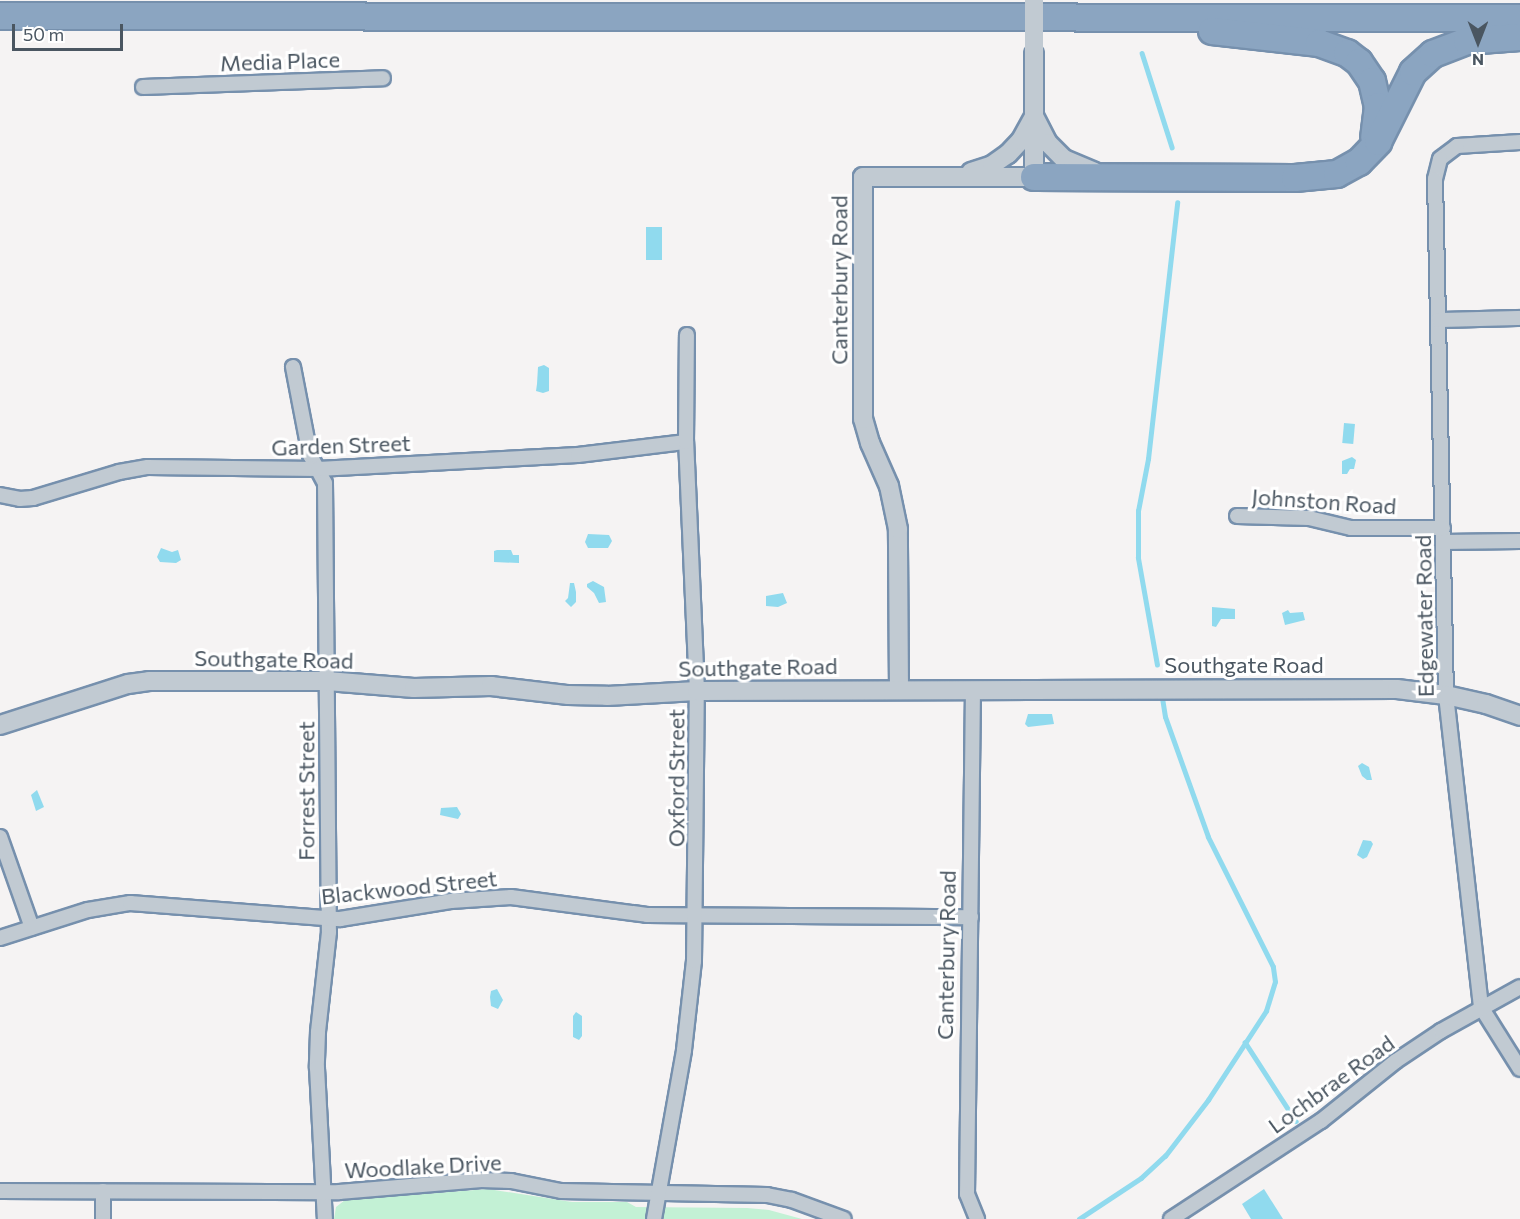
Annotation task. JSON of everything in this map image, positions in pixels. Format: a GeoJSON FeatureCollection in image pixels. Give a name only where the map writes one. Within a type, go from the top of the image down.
{"type":"FeatureCollection","features":[{"type":"Feature","properties":{"kind":"highway"},"geometry":{"type":"LineString","coordinates":[[0,16],[1520,18]]}},
{"type":"Feature","properties":{"kind":"highway"},"geometry":{"type":"LineString","coordinates":[[1083,17],[1319,43],[1347,53],[1367,71],[1376,94],[1378,119],[1370,151]]}},
{"type":"Feature","properties":{"kind":"highway"},"geometry":{"type":"LineString","coordinates":[[1034,177],[1314,178],[1346,171],[1370,151],[1385,131],[1413,72],[1433,54],[1457,42],[1520,37]]}},
{"type":"Feature","properties":{"kind":"street"},"geometry":{"type":"LineString","coordinates":[[1034,0],[1034,177]]}},
{"type":"Feature","properties":{"kind":"street","name":"Media Place"},"geometry":{"type":"LineString","coordinates":[[143,87],[383,78]]}},
{"type":"Feature","properties":{"kind":"street"},"geometry":{"type":"LineString","coordinates":[[948,177],[981,170],[1001,160],[1015,149],[1034,117]]}},
{"type":"Feature","properties":{"kind":"street"},"geometry":{"type":"LineString","coordinates":[[1034,117],[1048,143],[1064,159],[1086,170],[1118,178]]}},
{"type":"Feature","properties":{"kind":"street","name":"Edgewater Road"},"geometry":{"type":"LineString","coordinates":[[1520,142],[1468,143],[1447,152],[1440,159],[1435,179],[1446,695],[1481,1007],[1520,1070]]}},
{"type":"Feature","properties":{"kind":"street","name":"Canterbury Road"},"geometry":{"type":"LineString","coordinates":[[899,690],[898,529],[889,486],[870,443],[863,419],[863,177],[1034,177]]}},
{"type":"Feature","properties":{"kind":"street"},"geometry":{"type":"LineString","coordinates":[[1439,320],[1520,318]]}},
{"type":"Feature","properties":{"kind":"street","name":"Oxford Street"},"geometry":{"type":"LineString","coordinates":[[654,1219],[690,1006],[696,916],[697,691],[686,442],[687,335]]}},
{"type":"Feature","properties":{"kind":"street","name":"Forrest Street"},"geometry":{"type":"LineString","coordinates":[[293,367],[310,455],[326,483],[328,957],[317,1056],[325,1219]]}},
{"type":"Feature","properties":{"kind":"street","name":"Garden Street"},"geometry":{"type":"LineString","coordinates":[[0,495],[20,500],[33,498],[119,472],[148,467],[318,470],[578,454],[686,442]]}},
{"type":"Feature","properties":{"kind":"street","name":"Johnston Road"},"geometry":{"type":"LineString","coordinates":[[1237,516],[1309,518],[1351,528],[1520,541]]}},
{"type":"Feature","properties":{"kind":"street","name":"Southgate Road"},"geometry":{"type":"LineString","coordinates":[[0,725],[128,684],[149,681],[327,681],[398,688],[491,686],[568,695],[607,696],[697,691],[1397,689],[1446,695],[1486,704],[1520,716]]}},
{"type":"Feature","properties":{"kind":"street","name":"Canterbury Road"},"geometry":{"type":"LineString","coordinates":[[973,690],[967,1194],[975,1218]]}},
{"type":"Feature","properties":{"kind":"street"},"geometry":{"type":"LineString","coordinates":[[0,837],[32,928]]}},
{"type":"Feature","properties":{"kind":"street","name":"Blackwood Street"},"geometry":{"type":"LineString","coordinates":[[0,938],[88,910],[130,903],[328,918],[400,910],[451,901],[511,897],[547,900],[615,912],[696,916],[971,917]]}},
{"type":"Feature","properties":{"kind":"street","name":"Lochbrae Road"},"geometry":{"type":"LineString","coordinates":[[1171,1219],[1321,1121],[1395,1061],[1481,1007],[1520,987]]}},
{"type":"Feature","properties":{"kind":"street","name":"Woodlake Drive"},"geometry":{"type":"LineString","coordinates":[[0,1191],[324,1192],[395,1189],[481,1180],[511,1181],[561,1191],[767,1195],[792,1200],[844,1219]]}},
{"type":"Feature","properties":{"kind":"street"},"geometry":{"type":"LineString","coordinates":[[102,1191],[103,1219]]}},
{"type":"Feature","properties":{"kind":"green space"},"geometry":{"type":"Polygon","coordinates":[[[488,1189],[572,1202],[627,1202],[636,1207],[769,1210],[802,1219],[334,1219],[336,1207],[345,1200],[488,1189]]]}},
{"type":"Feature","properties":{"kind":"water"},"geometry":{"type":"Polygon","coordinates":[[[646,227],[662,227],[662,260],[646,260],[646,227]]]}},
{"type":"Feature","properties":{"kind":"water"},"geometry":{"type":"Polygon","coordinates":[[[544,365],[549,368],[549,391],[543,393],[536,391],[538,367],[544,365]]]}},
{"type":"Feature","properties":{"kind":"water"},"geometry":{"type":"Polygon","coordinates":[[[1344,423],[1355,424],[1353,444],[1342,443],[1344,423]]]}},
{"type":"Feature","properties":{"kind":"water"},"geometry":{"type":"Polygon","coordinates":[[[1352,457],[1356,460],[1354,469],[1350,469],[1347,474],[1342,474],[1342,461],[1352,457]]]}},
{"type":"Feature","properties":{"kind":"water"},"geometry":{"type":"Polygon","coordinates":[[[588,534],[609,535],[612,541],[608,548],[588,548],[585,542],[588,534]]]}},
{"type":"Feature","properties":{"kind":"water"},"geometry":{"type":"Polygon","coordinates":[[[161,548],[172,552],[178,550],[181,560],[176,563],[160,562],[157,557],[161,548]]]}},
{"type":"Feature","properties":{"kind":"water"},"geometry":{"type":"Polygon","coordinates":[[[511,550],[513,555],[519,555],[519,563],[494,562],[494,551],[511,550]]]}},
{"type":"Feature","properties":{"kind":"water"},"geometry":{"type":"Polygon","coordinates":[[[593,581],[604,587],[606,602],[599,603],[594,593],[587,587],[587,584],[593,581]]]}},
{"type":"Feature","properties":{"kind":"water"},"geometry":{"type":"Polygon","coordinates":[[[570,583],[574,583],[576,592],[576,602],[571,607],[565,601],[568,598],[570,583]]]}},
{"type":"Feature","properties":{"kind":"water"},"geometry":{"type":"Polygon","coordinates":[[[783,593],[787,603],[778,607],[766,606],[766,596],[783,593]]]}},
{"type":"Feature","properties":{"kind":"water"},"geometry":{"type":"Polygon","coordinates":[[[1212,607],[1235,609],[1235,619],[1221,619],[1216,627],[1212,626],[1212,607]]]}},
{"type":"Feature","properties":{"kind":"water"},"geometry":{"type":"Polygon","coordinates":[[[1288,610],[1290,613],[1303,612],[1305,620],[1285,625],[1282,613],[1288,610]]]}},
{"type":"Feature","properties":{"kind":"water"},"geometry":{"type":"Polygon","coordinates":[[[1028,714],[1052,714],[1054,724],[1028,727],[1025,724],[1028,714]]]}},
{"type":"Feature","properties":{"kind":"water"},"geometry":{"type":"Polygon","coordinates":[[[1362,763],[1369,767],[1372,780],[1367,780],[1362,776],[1358,766],[1362,763]]]}},
{"type":"Feature","properties":{"kind":"water"},"geometry":{"type":"Polygon","coordinates":[[[37,790],[44,807],[36,811],[31,795],[37,790]]]}},
{"type":"Feature","properties":{"kind":"water"},"geometry":{"type":"Polygon","coordinates":[[[457,807],[461,814],[458,819],[440,815],[441,808],[457,807]]]}},
{"type":"Feature","properties":{"kind":"water"},"geometry":{"type":"Polygon","coordinates":[[[1363,840],[1371,841],[1373,844],[1367,857],[1363,859],[1357,855],[1363,840]]]}},
{"type":"Feature","properties":{"kind":"water"},"geometry":{"type":"Polygon","coordinates":[[[497,989],[503,1000],[498,1009],[491,1006],[490,997],[491,991],[497,989]]]}},
{"type":"Feature","properties":{"kind":"water"},"geometry":{"type":"Polygon","coordinates":[[[576,1012],[582,1016],[582,1036],[579,1040],[573,1037],[573,1016],[576,1012]]]}},
{"type":"Feature","properties":{"kind":"water"},"geometry":{"type":"Polygon","coordinates":[[[1264,1189],[1283,1219],[1251,1219],[1242,1204],[1264,1189]]]}},
{"type":"Feature","properties":{"kind":"waterway"},"geometry":{"type":"LineString","coordinates":[[1142,53],[1172,147]]}},
{"type":"Feature","properties":{"kind":"waterway"},"geometry":{"type":"LineString","coordinates":[[1157,665],[1138,558],[1138,511],[1148,459],[1177,203]]}},
{"type":"Feature","properties":{"kind":"waterway"},"geometry":{"type":"LineString","coordinates":[[1079,1219],[1141,1178],[1165,1156],[1208,1100],[1266,1011],[1275,982],[1273,967],[1208,837],[1165,717],[1162,699]]}},
{"type":"Feature","properties":{"kind":"waterway"},"geometry":{"type":"LineString","coordinates":[[1245,1042],[1296,1121]]}}]}
